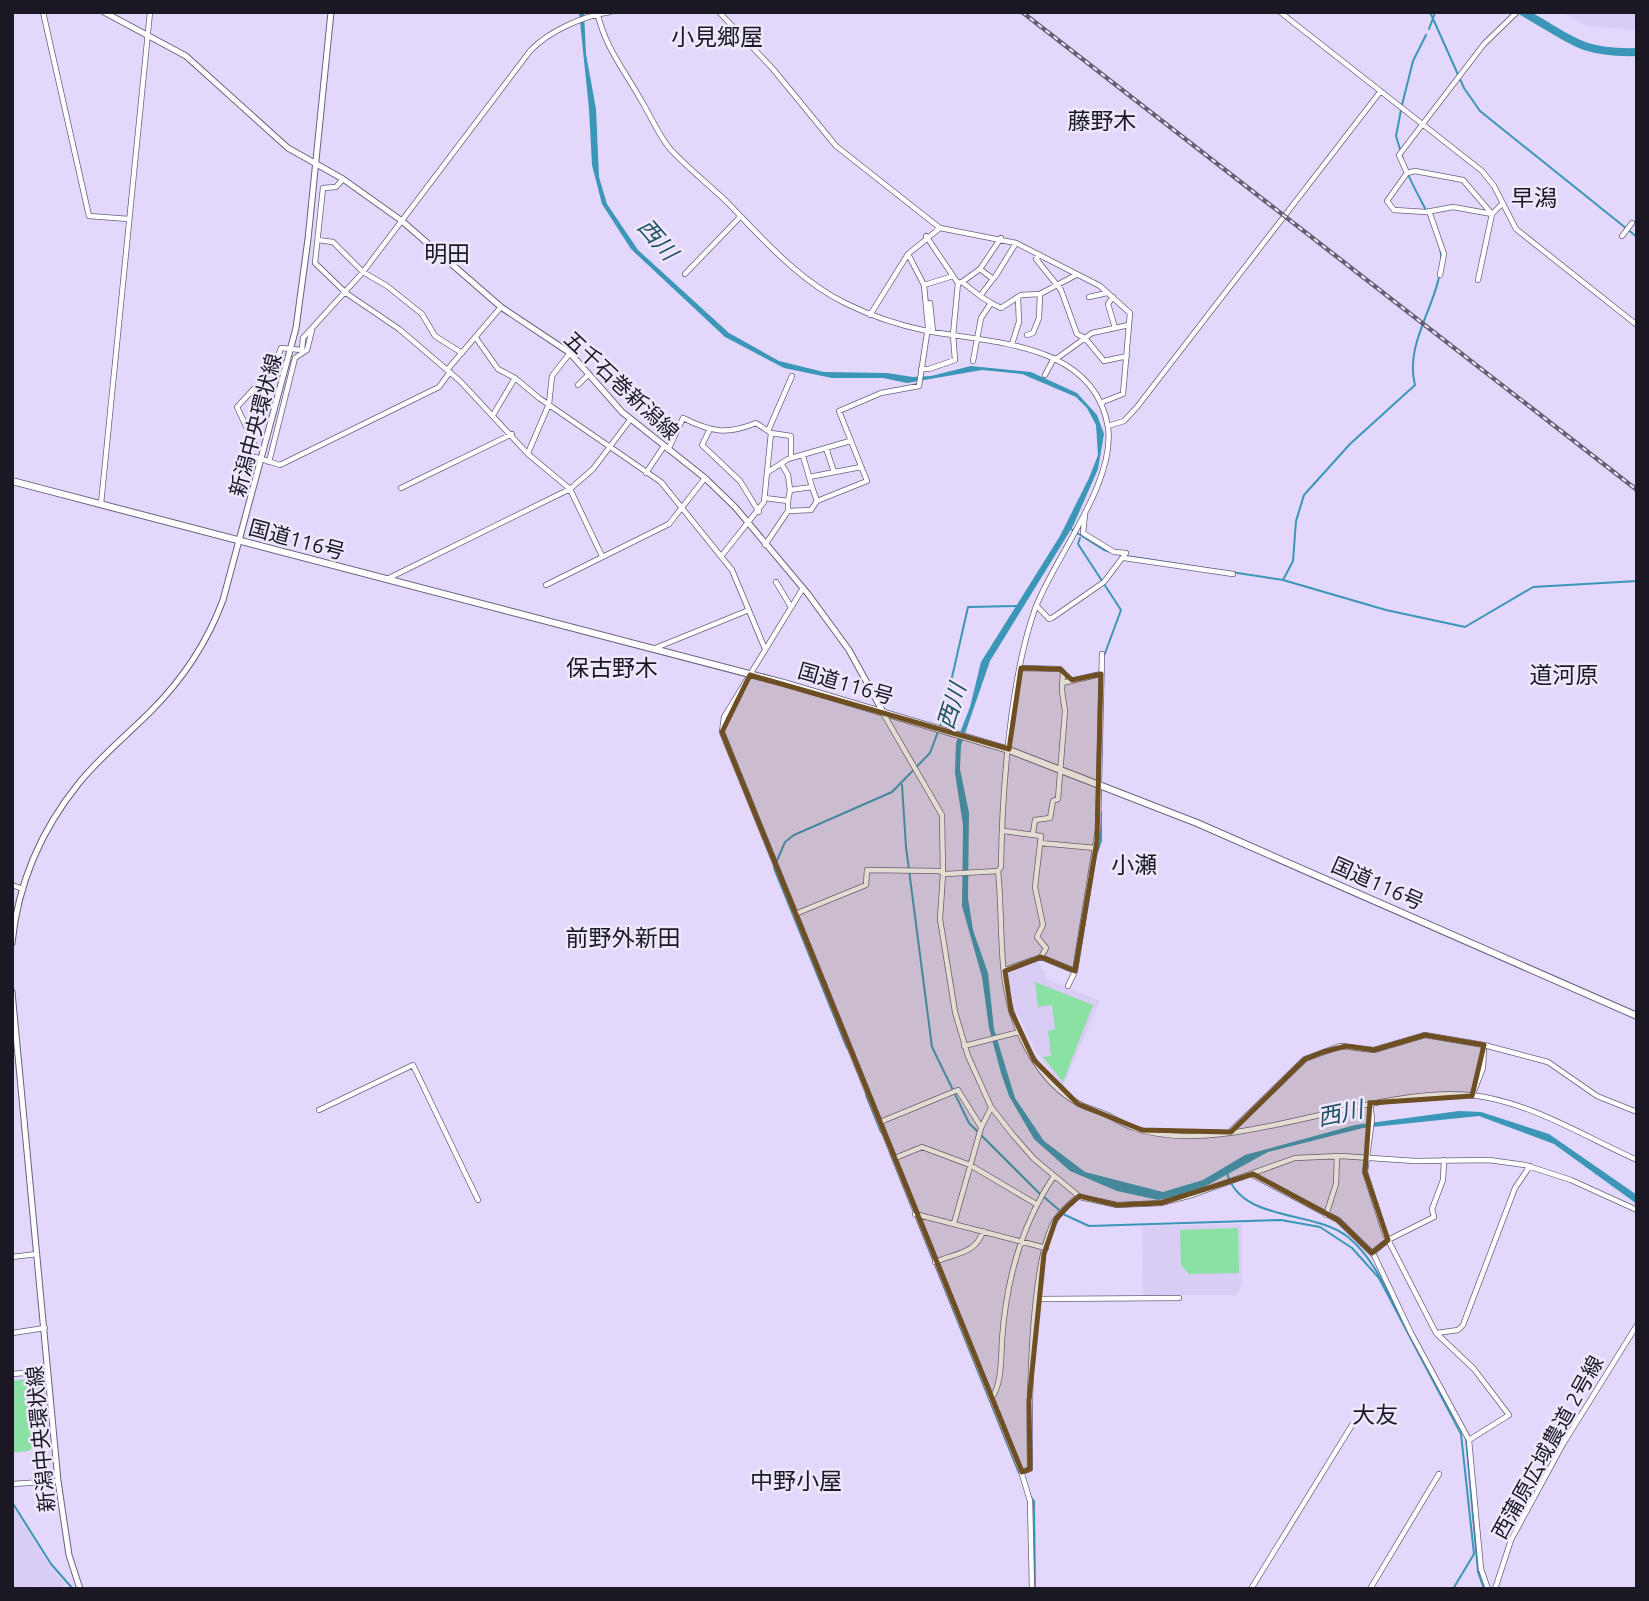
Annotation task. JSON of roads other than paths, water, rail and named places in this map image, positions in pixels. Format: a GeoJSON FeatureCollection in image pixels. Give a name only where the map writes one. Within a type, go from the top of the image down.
{"type":"FeatureCollection","features":[{"type":"Feature","properties":{"kind":"highway","name":"国道116号"},"geometry":{"type":"LineString","coordinates":[[12,481],[750,675],[1009,750],[1100,783],[1223,834],[1637,1016]]}},
{"type":"Feature","properties":{"kind":"main road","name":"五千石巻新潟線"},"geometry":{"type":"LineString","coordinates":[[104,12],[187,57],[288,148],[343,178],[402,221],[501,307],[570,353],[630,420],[705,478],[748,524],[803,588],[849,650],[883,712]]}},
{"type":"Feature","properties":{"kind":"main road","name":"新潟中央環状線"},"geometry":{"type":"LineString","coordinates":[[12,943],[23,889],[36,850],[62,806],[105,754],[169,692],[196,657],[223,600],[262,461],[302,289],[331,12]]}},
{"type":"Feature","properties":{"kind":"main road","name":"新潟中央環状線"},"geometry":{"type":"LineString","coordinates":[[12,992],[58,1481],[69,1555],[80,1589]]}},
{"type":"Feature","properties":{"kind":"street"},"geometry":{"type":"LineString","coordinates":[[43,12],[89,216],[129,219]]}},
{"type":"Feature","properties":{"kind":"street"},"geometry":{"type":"LineString","coordinates":[[101,504],[150,12]]}},
{"type":"Feature","properties":{"kind":"street"},"geometry":{"type":"LineString","coordinates":[[501,307],[439,387],[280,465],[251,456],[250,450],[254,443],[237,407],[275,366],[281,348],[302,350],[303,338],[363,272],[523,59],[548,37],[587,18],[610,12]]}},
{"type":"Feature","properties":{"kind":"street"},"geometry":{"type":"LineString","coordinates":[[719,12],[773,69],[836,146],[940,228],[1016,243],[1108,293],[1130,313],[1123,394],[1100,403]]}},
{"type":"Feature","properties":{"kind":"street"},"geometry":{"type":"LineString","coordinates":[[1280,12],[1380,92],[1424,123],[1487,176],[1516,229],[1637,325]]}},
{"type":"Feature","properties":{"kind":"street"},"geometry":{"type":"LineString","coordinates":[[1407,173],[1399,155],[1498,29],[1517,12]]}},
{"type":"Feature","properties":{"kind":"street"},"geometry":{"type":"LineString","coordinates":[[598,14],[611,54],[671,149],[740,217],[810,280],[842,302],[870,315],[930,331],[1012,344],[1055,359],[1081,376],[1100,403],[1108,426],[1103,467],[1085,512],[1037,606],[1021,668],[1009,750],[1001,867],[998,871],[1005,970],[1012,1011],[1019,1032],[1050,1081],[1078,1104],[1142,1130],[1200,1135],[1231,1132],[1370,1103],[1438,1094],[1472,1096],[1518,1106],[1637,1160]]}},
{"type":"Feature","properties":{"kind":"street"},"geometry":{"type":"LineString","coordinates":[[1108,426],[1124,421],[1137,407],[1380,92]]}},
{"type":"Feature","properties":{"kind":"street"},"geometry":{"type":"LineString","coordinates":[[1415,171],[1458,178],[1492,214],[1453,207],[1429,212],[1394,210],[1387,201],[1407,173],[1415,171]]}},
{"type":"Feature","properties":{"kind":"street"},"geometry":{"type":"LineString","coordinates":[[343,178],[336,187],[323,188],[316,263],[346,293],[399,329],[449,371],[528,453],[570,489],[602,556]]}},
{"type":"Feature","properties":{"kind":"street"},"geometry":{"type":"LineString","coordinates":[[1478,280],[1492,214],[1502,204]]}},
{"type":"Feature","properties":{"kind":"street"},"geometry":{"type":"LineString","coordinates":[[1429,212],[1444,254],[1440,275]]}},
{"type":"Feature","properties":{"kind":"street"},"geometry":{"type":"LineString","coordinates":[[685,274],[740,217]]}},
{"type":"Feature","properties":{"kind":"street"},"geometry":{"type":"LineString","coordinates":[[1622,236],[1632,223]]}},
{"type":"Feature","properties":{"kind":"street"},"geometry":{"type":"LineString","coordinates":[[870,315],[908,254],[926,236],[940,228]]}},
{"type":"Feature","properties":{"kind":"street"},"geometry":{"type":"LineString","coordinates":[[926,236],[953,276],[1001,308],[1027,293],[1040,294],[1057,288],[1076,275]]}},
{"type":"Feature","properties":{"kind":"street"},"geometry":{"type":"LineString","coordinates":[[921,370],[955,360],[953,335],[960,282],[980,269],[1001,238]]}},
{"type":"Feature","properties":{"kind":"street"},"geometry":{"type":"LineString","coordinates":[[318,240],[333,242],[363,272],[387,286],[422,314],[435,336],[462,354]]}},
{"type":"Feature","properties":{"kind":"street"},"geometry":{"type":"LineString","coordinates":[[980,296],[1016,243]]}},
{"type":"Feature","properties":{"kind":"street"},"geometry":{"type":"LineString","coordinates":[[908,254],[924,285],[930,331]]}},
{"type":"Feature","properties":{"kind":"street"},"geometry":{"type":"LineString","coordinates":[[1040,256],[1036,259],[1061,290],[1074,330],[1085,338],[1104,361],[1126,356]]}},
{"type":"Feature","properties":{"kind":"street"},"geometry":{"type":"LineString","coordinates":[[980,269],[993,279]]}},
{"type":"Feature","properties":{"kind":"street"},"geometry":{"type":"LineString","coordinates":[[924,285],[953,276]]}},
{"type":"Feature","properties":{"kind":"street"},"geometry":{"type":"LineString","coordinates":[[1089,298],[1108,293]]}},
{"type":"Feature","properties":{"kind":"street"},"geometry":{"type":"LineString","coordinates":[[1027,335],[1033,332],[1039,318],[1040,294]]}},
{"type":"Feature","properties":{"kind":"street"},"geometry":{"type":"LineString","coordinates":[[1113,297],[1108,304],[1115,328]]}},
{"type":"Feature","properties":{"kind":"street"},"geometry":{"type":"LineString","coordinates":[[1012,344],[1019,322],[1018,298]]}},
{"type":"Feature","properties":{"kind":"street"},"geometry":{"type":"LineString","coordinates":[[788,511],[811,510],[817,501],[867,481],[839,411],[881,393],[919,386],[930,331],[930,303]]}},
{"type":"Feature","properties":{"kind":"street"},"geometry":{"type":"LineString","coordinates":[[974,361],[975,338],[981,318],[991,303]]}},
{"type":"Feature","properties":{"kind":"street"},"geometry":{"type":"LineString","coordinates":[[1045,375],[1055,359],[1085,338],[1098,331],[1129,325]]}},
{"type":"Feature","properties":{"kind":"street"},"geometry":{"type":"LineString","coordinates":[[269,462],[295,358],[307,350],[313,327]]}},
{"type":"Feature","properties":{"kind":"street"},"geometry":{"type":"LineString","coordinates":[[475,338],[498,369],[515,378],[661,482],[681,510],[694,519],[723,554],[765,650]]}},
{"type":"Feature","properties":{"kind":"street"},"geometry":{"type":"LineString","coordinates":[[528,453],[549,404],[552,376],[570,353]]}},
{"type":"Feature","properties":{"kind":"street"},"geometry":{"type":"LineString","coordinates":[[578,385],[588,375]]}},
{"type":"Feature","properties":{"kind":"street"},"geometry":{"type":"LineString","coordinates":[[723,554],[759,512],[765,498],[770,432],[792,376]]}},
{"type":"Feature","properties":{"kind":"street"},"geometry":{"type":"LineString","coordinates":[[493,416],[515,378]]}},
{"type":"Feature","properties":{"kind":"street"},"geometry":{"type":"LineString","coordinates":[[646,472],[666,448],[683,418],[709,431],[743,428],[756,423],[770,432],[791,436],[790,458]]}},
{"type":"Feature","properties":{"kind":"street"},"geometry":{"type":"LineString","coordinates":[[386,579],[570,489],[593,469],[630,420]]}},
{"type":"Feature","properties":{"kind":"street"},"geometry":{"type":"LineString","coordinates":[[709,431],[702,445],[740,481],[759,512]]}},
{"type":"Feature","properties":{"kind":"street"},"geometry":{"type":"LineString","coordinates":[[401,488],[512,434]]}},
{"type":"Feature","properties":{"kind":"street"},"geometry":{"type":"LineString","coordinates":[[768,472],[790,458],[850,441]]}},
{"type":"Feature","properties":{"kind":"street"},"geometry":{"type":"LineString","coordinates":[[826,448],[834,472]]}},
{"type":"Feature","properties":{"kind":"street"},"geometry":{"type":"LineString","coordinates":[[803,456],[817,501]]}},
{"type":"Feature","properties":{"kind":"street"},"geometry":{"type":"LineString","coordinates":[[765,545],[788,511],[789,479],[782,465]]}},
{"type":"Feature","properties":{"kind":"street"},"geometry":{"type":"LineString","coordinates":[[809,477],[861,467]]}},
{"type":"Feature","properties":{"kind":"street"},"geometry":{"type":"LineString","coordinates":[[546,585],[669,524],[705,478]]}},
{"type":"Feature","properties":{"kind":"street"},"geometry":{"type":"LineString","coordinates":[[790,490],[813,488]]}},
{"type":"Feature","properties":{"kind":"street"},"geometry":{"type":"LineString","coordinates":[[765,498],[788,501]]}},
{"type":"Feature","properties":{"kind":"street"},"geometry":{"type":"LineString","coordinates":[[1037,606],[1049,619],[1052,618],[1104,582],[1124,558],[1126,553],[1114,552],[1083,533],[1085,512]]}},
{"type":"Feature","properties":{"kind":"street"},"geometry":{"type":"LineString","coordinates":[[1124,558],[1233,574]]}},
{"type":"Feature","properties":{"kind":"street"},"geometry":{"type":"LineString","coordinates":[[776,582],[791,607]]}},
{"type":"Feature","properties":{"kind":"street"},"geometry":{"type":"LineString","coordinates":[[803,588],[724,717],[722,732],[1022,1472],[1030,1501],[1032,1589]]}},
{"type":"Feature","properties":{"kind":"street"},"geometry":{"type":"LineString","coordinates":[[652,649],[749,610]]}},
{"type":"Feature","properties":{"kind":"street"},"geometry":{"type":"LineString","coordinates":[[1068,986],[1075,971],[1096,848],[1102,654]]}},
{"type":"Feature","properties":{"kind":"street"},"geometry":{"type":"LineString","coordinates":[[1021,668],[1060,669],[1063,672],[1065,711],[1058,799],[1053,801],[1050,818],[1035,820],[1033,833]]}},
{"type":"Feature","properties":{"kind":"street"},"geometry":{"type":"LineString","coordinates":[[1062,683],[1101,674]]}},
{"type":"Feature","properties":{"kind":"street"},"geometry":{"type":"LineString","coordinates":[[883,712],[940,810],[943,823],[941,932],[964,1046],[991,1107],[1025,1150],[1079,1196],[1117,1205],[1161,1203],[1295,1158],[1337,1156],[1489,1160],[1530,1166],[1571,1180],[1637,1210]]}},
{"type":"Feature","properties":{"kind":"street"},"geometry":{"type":"LineString","coordinates":[[1004,831],[1041,836],[1035,887],[1043,921],[1037,937],[1046,948],[1041,957],[1005,970]]}},
{"type":"Feature","properties":{"kind":"street"},"geometry":{"type":"LineString","coordinates":[[1040,843],[1096,848]]}},
{"type":"Feature","properties":{"kind":"street"},"geometry":{"type":"LineString","coordinates":[[795,914],[866,885],[867,870],[939,871],[943,874],[998,871]]}},
{"type":"Feature","properties":{"kind":"street"},"geometry":{"type":"LineString","coordinates":[[12,885],[23,889]]}},
{"type":"Feature","properties":{"kind":"street"},"geometry":{"type":"LineString","coordinates":[[1041,957],[1075,971]]}},
{"type":"Feature","properties":{"kind":"street"},"geometry":{"type":"LineString","coordinates":[[964,1046],[989,1042],[1019,1032]]}},
{"type":"Feature","properties":{"kind":"street"},"geometry":{"type":"LineString","coordinates":[[1231,1132],[1305,1059],[1346,1046],[1374,1050],[1425,1035],[1484,1045],[1548,1062],[1590,1091],[1637,1112]]}},
{"type":"Feature","properties":{"kind":"street"},"geometry":{"type":"LineString","coordinates":[[1472,1096],[1483,1068],[1484,1045]]}},
{"type":"Feature","properties":{"kind":"street"},"geometry":{"type":"LineString","coordinates":[[319,1110],[413,1065],[478,1200]]}},
{"type":"Feature","properties":{"kind":"street"},"geometry":{"type":"LineString","coordinates":[[880,1122],[958,1090],[981,1127]]}},
{"type":"Feature","properties":{"kind":"street"},"geometry":{"type":"LineString","coordinates":[[1370,1103],[1372,1119],[1366,1157],[1366,1179],[1388,1240],[1436,1333],[1474,1369],[1509,1415],[1469,1440]]}},
{"type":"Feature","properties":{"kind":"street"},"geometry":{"type":"LineString","coordinates":[[954,1223],[981,1127],[991,1107]]}},
{"type":"Feature","properties":{"kind":"street"},"geometry":{"type":"LineString","coordinates":[[895,1158],[922,1147],[970,1165],[1036,1204]]}},
{"type":"Feature","properties":{"kind":"street"},"geometry":{"type":"LineString","coordinates":[[1326,1215],[1336,1184],[1337,1156]]}},
{"type":"Feature","properties":{"kind":"street"},"geometry":{"type":"LineString","coordinates":[[1372,1253],[1388,1240],[1434,1217],[1432,1209],[1443,1180],[1444,1160]]}},
{"type":"Feature","properties":{"kind":"street"},"geometry":{"type":"LineString","coordinates":[[1436,1333],[1458,1330],[1463,1325],[1515,1188],[1530,1166]]}},
{"type":"Feature","properties":{"kind":"street"},"geometry":{"type":"LineString","coordinates":[[1253,1174],[1338,1220],[1372,1253],[1410,1333],[1469,1440],[1481,1569],[1488,1589]]}},
{"type":"Feature","properties":{"kind":"street"},"geometry":{"type":"LineString","coordinates":[[990,1398],[994,1395],[998,1381],[1004,1300],[1021,1241],[1036,1204],[1054,1176]]}},
{"type":"Feature","properties":{"kind":"street"},"geometry":{"type":"LineString","coordinates":[[1022,1472],[1030,1469],[1029,1401],[1038,1299],[1046,1248],[1056,1219],[1079,1196]]}},
{"type":"Feature","properties":{"kind":"street"},"geometry":{"type":"LineString","coordinates":[[915,1213],[1046,1248]]}},
{"type":"Feature","properties":{"kind":"street"},"geometry":{"type":"LineString","coordinates":[[935,1262],[974,1248],[984,1231]]}},
{"type":"Feature","properties":{"kind":"street"},"geometry":{"type":"LineString","coordinates":[[12,1257],[37,1254]]}},
{"type":"Feature","properties":{"kind":"street"},"geometry":{"type":"LineString","coordinates":[[1038,1299],[1179,1298]]}},
{"type":"Feature","properties":{"kind":"street","name":"西蒲原広域農道 2号線"},"geometry":{"type":"LineString","coordinates":[[1495,1589],[1511,1540],[1563,1444],[1637,1325]]}},
{"type":"Feature","properties":{"kind":"street"},"geometry":{"type":"LineString","coordinates":[[12,1333],[45,1328]]}},
{"type":"Feature","properties":{"kind":"street"},"geometry":{"type":"LineString","coordinates":[[12,1374],[49,1371]]}},
{"type":"Feature","properties":{"kind":"street"},"geometry":{"type":"LineString","coordinates":[[1251,1589],[1352,1425]]}},
{"type":"Feature","properties":{"kind":"street"},"geometry":{"type":"LineString","coordinates":[[1370,1589],[1439,1474]]}},
{"type":"Feature","properties":{"kind":"street"},"geometry":{"type":"LineString","coordinates":[[12,1484],[58,1481]]}},
{"type":"Feature","properties":{"kind":"water"},"geometry":{"type":"Polygon","coordinates":[[[579,12],[584,12],[586,54],[596,109],[599,177],[607,204],[638,250],[729,333],[779,361],[824,372],[887,373],[913,377],[931,376],[971,366],[1031,372],[1077,393],[1097,415],[1104,434],[1098,469],[1073,526],[990,661],[961,745],[960,769],[969,813],[968,898],[973,930],[988,973],[994,1029],[1015,1098],[1044,1141],[1085,1172],[1163,1192],[1203,1180],[1245,1155],[1355,1125],[1459,1111],[1481,1112],[1549,1134],[1637,1195],[1637,1204],[1554,1144],[1479,1116],[1363,1128],[1268,1152],[1195,1192],[1158,1200],[1117,1191],[1070,1171],[1034,1139],[1009,1096],[1001,1073],[989,1028],[982,977],[962,906],[963,825],[955,773],[956,743],[970,707],[981,662],[1060,536],[1089,478],[1098,455],[1096,425],[1087,408],[1076,397],[1022,374],[982,370],[907,383],[883,378],[832,378],[784,368],[725,337],[631,249],[602,204],[592,165],[579,12]]]}},
{"type":"Feature","properties":{"kind":"waterway"},"geometry":{"type":"LineString","coordinates":[[1430,12],[1464,88],[1480,111],[1637,237]]}},
{"type":"Feature","properties":{"kind":"waterway"},"geometry":{"type":"LineString","coordinates":[[1523,12],[1564,37],[1588,47],[1637,52]]}},
{"type":"Feature","properties":{"kind":"waterway"},"geometry":{"type":"LineString","coordinates":[[1429,29],[1435,13]]}},
{"type":"Feature","properties":{"kind":"waterway"},"geometry":{"type":"LineString","coordinates":[[1402,105],[1413,61],[1426,35]]}},
{"type":"Feature","properties":{"kind":"waterway"},"geometry":{"type":"LineString","coordinates":[[1401,110],[1396,136],[1403,159]]}},
{"type":"Feature","properties":{"kind":"waterway"},"geometry":{"type":"LineString","coordinates":[[1283,580],[1293,561],[1296,521],[1304,495],[1350,444],[1415,385],[1414,352],[1437,287],[1441,254],[1432,223],[1408,174]]}},
{"type":"Feature","properties":{"kind":"waterway"},"geometry":{"type":"LineString","coordinates":[[1071,529],[1104,550],[1121,555]]}},
{"type":"Feature","properties":{"kind":"waterway"},"geometry":{"type":"LineString","coordinates":[[1080,538],[1078,544],[1121,610],[1104,656]]}},
{"type":"Feature","properties":{"kind":"waterway"},"geometry":{"type":"LineString","coordinates":[[1126,556],[1283,580],[1386,610],[1465,627],[1533,587],[1637,581]]}},
{"type":"Feature","properties":{"kind":"waterway","name":"西川"},"geometry":{"type":"LineString","coordinates":[[776,863],[785,842],[794,835],[892,792],[930,753],[942,721],[968,607],[1017,606]]}},
{"type":"Feature","properties":{"kind":"waterway"},"geometry":{"type":"LineString","coordinates":[[902,785],[906,847],[932,1047],[969,1123],[1040,1194]]}},
{"type":"Feature","properties":{"kind":"waterway"},"geometry":{"type":"LineString","coordinates":[[1095,858],[1101,841],[1101,812]]}},
{"type":"Feature","properties":{"kind":"waterway"},"geometry":{"type":"LineString","coordinates":[[774,868],[847,1048]]}},
{"type":"Feature","properties":{"kind":"waterway"},"geometry":{"type":"LineString","coordinates":[[866,1095],[881,1132]]}},
{"type":"Feature","properties":{"kind":"waterway"},"geometry":{"type":"LineString","coordinates":[[890,1153],[1019,1473]]}},
{"type":"Feature","properties":{"kind":"waterway"},"geometry":{"type":"LineString","coordinates":[[1227,1173],[1235,1189],[1247,1200],[1262,1208],[1333,1228],[1358,1246],[1381,1279],[1446,1402]]}},
{"type":"Feature","properties":{"kind":"waterway"},"geometry":{"type":"LineString","coordinates":[[1044,1197],[1065,1215],[1089,1226],[1281,1220],[1320,1227],[1352,1248],[1379,1278],[1461,1434],[1474,1554],[1453,1589]]}},
{"type":"Feature","properties":{"kind":"waterway"},"geometry":{"type":"LineString","coordinates":[[1466,1438],[1478,1572],[1484,1589]]}},
{"type":"Feature","properties":{"kind":"waterway"},"geometry":{"type":"LineString","coordinates":[[1030,1496],[1034,1501],[1035,1589]]}},
{"type":"Feature","properties":{"kind":"waterway"},"geometry":{"type":"LineString","coordinates":[[12,1502],[51,1564],[73,1589]]}},
{"type":"Feature","properties":{"kind":"railway"},"geometry":{"type":"LineString","coordinates":[[1022,12],[1637,490]]}},
{"type":"Feature","properties":{"kind":"district","name":"小見郷屋"},"geometry":{"type":"Point","coordinates":[717,36]}},
{"type":"Feature","properties":{"kind":"district","name":"藤野木"},"geometry":{"type":"Point","coordinates":[1102,120]}},
{"type":"Feature","properties":{"kind":"district","name":"早潟"},"geometry":{"type":"Point","coordinates":[1534,197]}},
{"type":"Feature","properties":{"kind":"district","name":"明田"},"geometry":{"type":"Point","coordinates":[447,253]}},
{"type":"Feature","properties":{"kind":"district","name":"保古野木"},"geometry":{"type":"Point","coordinates":[612,667]}},
{"type":"Feature","properties":{"kind":"district","name":"道河原"},"geometry":{"type":"Point","coordinates":[1564,674]}},
{"type":"Feature","properties":{"kind":"district","name":"小瀬"},"geometry":{"type":"Point","coordinates":[1134,864]}},
{"type":"Feature","properties":{"kind":"district","name":"前野外新田"},"geometry":{"type":"Point","coordinates":[623,937]}},
{"type":"Feature","properties":{"kind":"district","name":"大友"},"geometry":{"type":"Point","coordinates":[1375,1414]}},
{"type":"Feature","properties":{"kind":"district","name":"中野小屋"},"geometry":{"type":"Point","coordinates":[796,1480]}}]}
